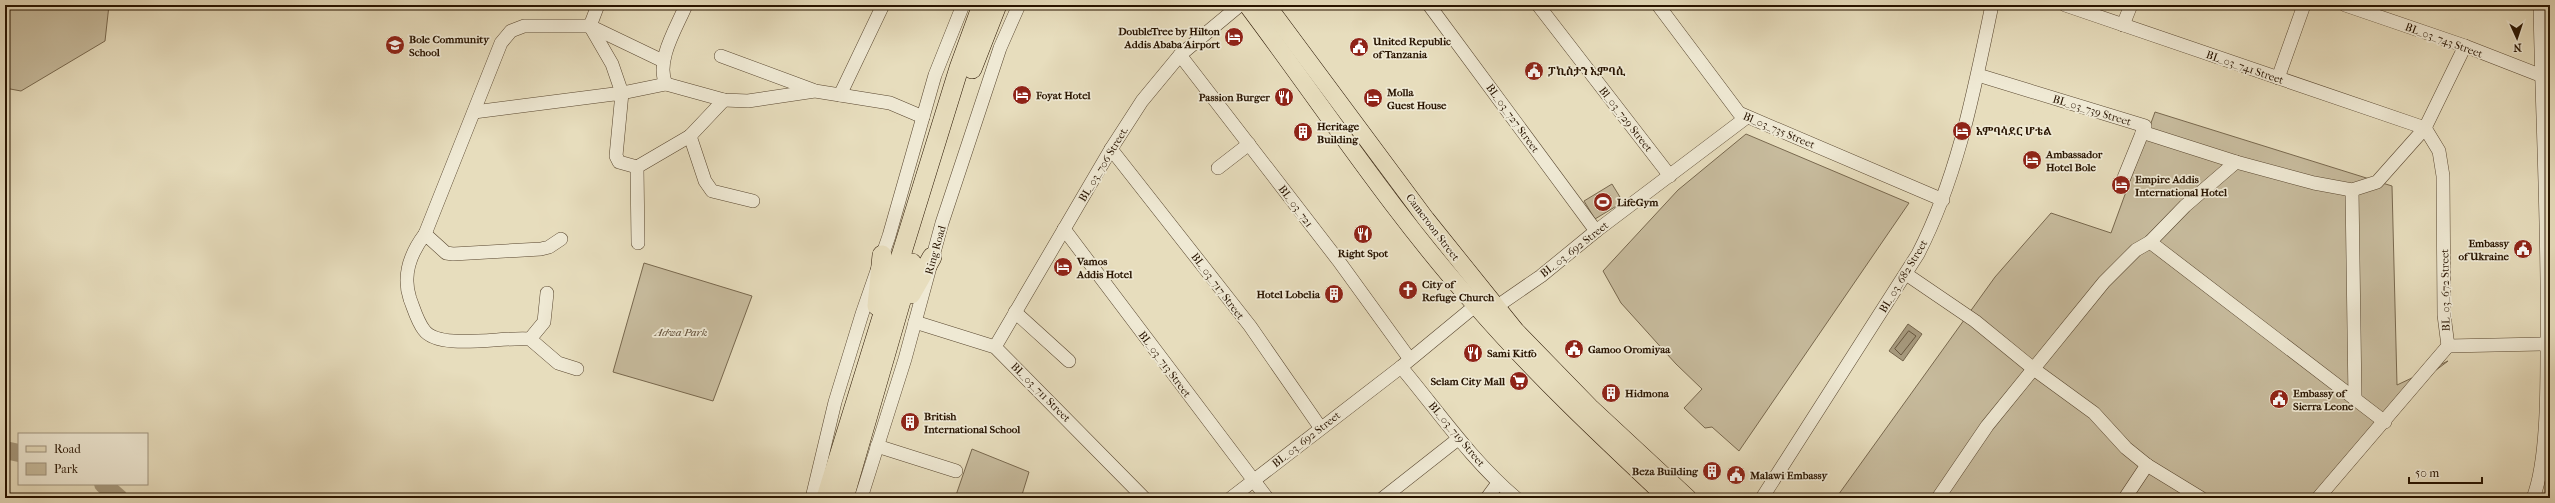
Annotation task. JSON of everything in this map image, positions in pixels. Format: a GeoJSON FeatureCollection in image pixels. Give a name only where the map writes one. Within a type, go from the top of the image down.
{"type":"FeatureCollection","features":[{"type":"Feature","properties":{"kind":"highway","name":"Ring Road"},"geometry":{"type":"LineString","coordinates":[[844,498],[893,329],[912,242],[959,68],[982,5]]}},
{"type":"Feature","properties":{"kind":"highway","name":"Ring Road"},"geometry":{"type":"LineString","coordinates":[[826,498],[873,342],[912,242],[976,57],[997,5]]}},
{"type":"Feature","properties":{"kind":"highway"},"geometry":{"type":"LineString","coordinates":[[873,342],[882,254]]}},
{"type":"Feature","properties":{"kind":"highway"},"geometry":{"type":"LineString","coordinates":[[893,329],[932,257]]}},
{"type":"Feature","properties":{"kind":"main road","name":"Cameroon Street"},"geometry":{"type":"LineString","coordinates":[[1247,5],[1419,224],[1496,307],[1516,331],[1590,407],[1688,498]]}},
{"type":"Feature","properties":{"kind":"main road","name":"Cameroon Street"},"geometry":{"type":"LineString","coordinates":[[1267,5],[1475,306],[1546,382],[1667,498]]}},
{"type":"Feature","properties":{"kind":"street"},"geometry":{"type":"LineString","coordinates":[[590,26],[598,5]]}},
{"type":"Feature","properties":{"kind":"street"},"geometry":{"type":"LineString","coordinates":[[666,84],[662,76],[663,61],[686,5]]}},
{"type":"Feature","properties":{"kind":"street"},"geometry":{"type":"LineString","coordinates":[[840,95],[883,5]]}},
{"type":"Feature","properties":{"kind":"street"},"geometry":{"type":"LineString","coordinates":[[812,498],[835,402],[882,254],[939,64],[963,5]]}},
{"type":"Feature","properties":{"kind":"street","name":"Ring Road"},"geometry":{"type":"LineString","coordinates":[[861,498],[915,322],[932,257],[987,86],[1019,5]]}},
{"type":"Feature","properties":{"kind":"street","name":"BL_03_706 Street."},"geometry":{"type":"LineString","coordinates":[[995,347],[1111,149],[1142,101],[1180,55],[1240,5]]}},
{"type":"Feature","properties":{"kind":"street","name":"BL_03_727 Street"},"geometry":{"type":"LineString","coordinates":[[1429,5],[1596,231]]}},
{"type":"Feature","properties":{"kind":"street","name":"Bl_03_729 Street"},"geometry":{"type":"LineString","coordinates":[[1538,5],[1670,176]]}},
{"type":"Feature","properties":{"kind":"street","name":"Bl_03_735 Street"},"geometry":{"type":"LineString","coordinates":[[1658,5],[1723,94],[1739,113],[1943,200]]}},
{"type":"Feature","properties":{"kind":"street","name":"BL_03_682 Street"},"geometry":{"type":"LineString","coordinates":[[1762,498],[1906,274],[1924,243],[1943,200],[1958,157],[1978,75],[1992,5]]}},
{"type":"Feature","properties":{"kind":"street","name":"BL_03_741 Street"},"geometry":{"type":"LineString","coordinates":[[2065,5],[2425,128]]}},
{"type":"Feature","properties":{"kind":"street"},"geometry":{"type":"LineString","coordinates":[[2123,25],[2131,5]]}},
{"type":"Feature","properties":{"kind":"street"},"geometry":{"type":"LineString","coordinates":[[2278,78],[2304,5]]}},
{"type":"Feature","properties":{"kind":"street","name":"BL_03_743 Street"},"geometry":{"type":"LineString","coordinates":[[2345,5],[2465,46],[2545,85]]}},
{"type":"Feature","properties":{"kind":"street"},"geometry":{"type":"LineString","coordinates":[[2533,498],[2538,485],[2549,393],[2545,85],[2540,5]]}},
{"type":"Feature","properties":{"kind":"street"},"geometry":{"type":"LineString","coordinates":[[577,369],[558,363],[530,339],[450,340],[434,338],[424,330],[415,312],[408,291],[406,279],[414,249],[425,234],[501,43],[511,31],[524,26],[590,26],[663,61]]}},
{"type":"Feature","properties":{"kind":"street"},"geometry":{"type":"LineString","coordinates":[[590,26],[612,64],[622,93],[616,156],[619,162],[637,167],[690,136],[724,100]]}},
{"type":"Feature","properties":{"kind":"street"},"geometry":{"type":"LineString","coordinates":[[2142,132],[2236,162],[2314,183],[2352,190],[2377,182],[2425,128],[2465,46]]}},
{"type":"Feature","properties":{"kind":"street","name":"BL_03_721"},"geometry":{"type":"LineString","coordinates":[[1180,55],[1338,260],[1405,363]]}},
{"type":"Feature","properties":{"kind":"street"},"geometry":{"type":"LineString","coordinates":[[721,56],[815,91],[890,103],[923,117]]}},
{"type":"Feature","properties":{"kind":"street","name":"BL_03_739 Street"},"geometry":{"type":"LineString","coordinates":[[1978,75],[2145,126],[2121,185]]}},
{"type":"Feature","properties":{"kind":"street"},"geometry":{"type":"LineString","coordinates":[[474,112],[622,93],[666,84],[724,100],[748,101],[815,91]]}},
{"type":"Feature","properties":{"kind":"street","name":"BL_03_692 Street"},"geometry":{"type":"LineString","coordinates":[[1496,307],[1541,276],[1596,231],[1747,117]]}},
{"type":"Feature","properties":{"kind":"street","name":"BL_03_672 Street"},"geometry":{"type":"LineString","coordinates":[[2318,498],[2448,346],[2444,315],[2444,176],[2439,151],[2425,128]]}},
{"type":"Feature","properties":{"kind":"street"},"geometry":{"type":"LineString","coordinates":[[690,136],[705,181],[712,191],[753,201]]}},
{"type":"Feature","properties":{"kind":"street"},"geometry":{"type":"LineString","coordinates":[[1218,168],[1249,144]]}},
{"type":"Feature","properties":{"kind":"street","name":"BL_03_717 Street"},"geometry":{"type":"LineString","coordinates":[[1111,149],[1250,326],[1320,427]]}},
{"type":"Feature","properties":{"kind":"street"},"geometry":{"type":"LineString","coordinates":[[1938,498],[1987,426],[2035,370],[2104,282],[2136,250],[2150,242],[2185,206],[2236,162]]}},
{"type":"Feature","properties":{"kind":"street"},"geometry":{"type":"LineString","coordinates":[[637,167],[638,243]]}},
{"type":"Feature","properties":{"kind":"street"},"geometry":{"type":"LineString","coordinates":[[2352,190],[2355,399]]}},
{"type":"Feature","properties":{"kind":"street","name":"BL_03_713 Street"},"geometry":{"type":"LineString","coordinates":[[1064,229],[1266,498]]}},
{"type":"Feature","properties":{"kind":"street"},"geometry":{"type":"LineString","coordinates":[[425,234],[446,253],[453,254],[541,249],[550,247],[561,239]]}},
{"type":"Feature","properties":{"kind":"street"},"geometry":{"type":"LineString","coordinates":[[2150,242],[2384,422]]}},
{"type":"Feature","properties":{"kind":"street"},"geometry":{"type":"LineString","coordinates":[[1906,274],[1975,321],[2035,370],[2094,413],[2126,448],[2147,465],[2201,498]]}},
{"type":"Feature","properties":{"kind":"street"},"geometry":{"type":"LineString","coordinates":[[530,339],[544,322],[547,293]]}},
{"type":"Feature","properties":{"kind":"street","name":"BL_03_692 Street"},"geometry":{"type":"LineString","coordinates":[[1231,498],[1320,427],[1405,363],[1475,306]]}},
{"type":"Feature","properties":{"kind":"street"},"geometry":{"type":"LineString","coordinates":[[1015,312],[1069,361]]}},
{"type":"Feature","properties":{"kind":"street","name":"BL_03_711 Street"},"geometry":{"type":"LineString","coordinates":[[915,322],[995,347],[1144,498]]}},
{"type":"Feature","properties":{"kind":"street"},"geometry":{"type":"LineString","coordinates":[[2448,346],[2548,344]]}},
{"type":"Feature","properties":{"kind":"street","name":"BL_03_719 Street"},"geometry":{"type":"LineString","coordinates":[[1405,363],[1458,438],[1498,483],[1516,498]]}},
{"type":"Feature","properties":{"kind":"street"},"geometry":{"type":"LineString","coordinates":[[1383,498],[1458,438]]}},
{"type":"Feature","properties":{"kind":"street"},"geometry":{"type":"LineString","coordinates":[[877,446],[956,471]]}},
{"type":"Feature","properties":{"kind":"street"},"geometry":{"type":"LineString","coordinates":[[2125,498],[2147,465]]}},
{"type":"Feature","properties":{"kind":"street"},"geometry":{"type":"LineString","coordinates":[[1488,498],[1498,483]]}},
{"type":"Feature","properties":{"kind":"green space"},"geometry":{"type":"Polygon","coordinates":[[[5,5],[109,5],[105,41],[21,91],[5,88],[5,5]]]}},
{"type":"Feature","properties":{"kind":"green space"},"geometry":{"type":"Polygon","coordinates":[[[2155,112],[2392,186],[2397,385],[2448,361],[2394,402],[2314,498],[1836,498],[1995,277],[2051,213],[2111,233],[2155,112]]]}},
{"type":"Feature","properties":{"kind":"green space"},"geometry":{"type":"Polygon","coordinates":[[[1746,134],[1909,203],[1739,451],[1712,427],[1705,428],[1684,408],[1702,389],[1676,364],[1621,303],[1603,271],[1678,190],[1746,134]]]}},
{"type":"Feature","properties":{"kind":"green space","name":"LifeGym"},"geometry":{"type":"Polygon","coordinates":[[[1612,184],[1623,202],[1595,219],[1584,201],[1612,184]]]}},
{"type":"Feature","properties":{"kind":"green space","name":"Adwa Park"},"geometry":{"type":"Polygon","coordinates":[[[644,263],[752,296],[713,401],[613,372],[644,263]]]}},
{"type":"Feature","properties":{"kind":"green space"},"geometry":{"type":"Polygon","coordinates":[[[972,449],[1029,472],[1021,498],[955,498],[972,449]]]}},
{"type":"Feature","properties":{"kind":"water"},"geometry":{"type":"Polygon","coordinates":[[[1908,324],[1922,334],[1903,361],[1889,351],[1908,324]]]}},
{"type":"Feature","properties":{"kind":"waterway"},"geometry":{"type":"LineString","coordinates":[[5,450],[18,453]]}},
{"type":"Feature","properties":{"kind":"waterway"},"geometry":{"type":"LineString","coordinates":[[104,485],[119,498]]}},
{"type":"Feature","properties":{"kind":"place","name":"DoubleTree by Hilton Addis Ababa Airport"},"geometry":{"type":"Point","coordinates":[1234,37]}},
{"type":"Feature","properties":{"kind":"place","name":"Bole Community School"},"geometry":{"type":"Point","coordinates":[395,45]}},
{"type":"Feature","properties":{"kind":"place","name":"United Republic of Tanzania"},"geometry":{"type":"Point","coordinates":[1359,47]}},
{"type":"Feature","properties":{"kind":"place","name":"ፓኪስታን ኢምባሲ"},"geometry":{"type":"Point","coordinates":[1534,71]}},
{"type":"Feature","properties":{"kind":"place","name":"Foyat Hotel"},"geometry":{"type":"Point","coordinates":[1022,95]}},
{"type":"Feature","properties":{"kind":"place","name":"Passion Burger"},"geometry":{"type":"Point","coordinates":[1284,97]}},
{"type":"Feature","properties":{"kind":"place","name":"Molla Guest House"},"geometry":{"type":"Point","coordinates":[1373,98]}},
{"type":"Feature","properties":{"kind":"place","name":"አምባሳደር ሆቴል"},"geometry":{"type":"Point","coordinates":[1962,131]}},
{"type":"Feature","properties":{"kind":"place","name":"Heritage Building"},"geometry":{"type":"Point","coordinates":[1303,132]}},
{"type":"Feature","properties":{"kind":"place","name":"Ambassador Hotel Bole"},"geometry":{"type":"Point","coordinates":[2032,160]}},
{"type":"Feature","properties":{"kind":"place","name":"Empire Addis International Hotel"},"geometry":{"type":"Point","coordinates":[2121,185]}},
{"type":"Feature","properties":{"kind":"place","name":"LifeGym"},"geometry":{"type":"Point","coordinates":[1603,202]}},
{"type":"Feature","properties":{"kind":"place","name":"Right Spot"},"geometry":{"type":"Point","coordinates":[1363,234]}},
{"type":"Feature","properties":{"kind":"place","name":"Embassy of Ukraine"},"geometry":{"type":"Point","coordinates":[2523,249]}},
{"type":"Feature","properties":{"kind":"place","name":"Vamos Addis Hotel"},"geometry":{"type":"Point","coordinates":[1063,267]}},
{"type":"Feature","properties":{"kind":"place","name":"City of Refuge Church"},"geometry":{"type":"Point","coordinates":[1408,290]}},
{"type":"Feature","properties":{"kind":"place","name":"Hotel Lobelia"},"geometry":{"type":"Point","coordinates":[1334,294]}},
{"type":"Feature","properties":{"kind":"place","name":"Gamoo Oromiyaa"},"geometry":{"type":"Point","coordinates":[1574,349]}},
{"type":"Feature","properties":{"kind":"place","name":"Sami Kitfo"},"geometry":{"type":"Point","coordinates":[1473,353]}},
{"type":"Feature","properties":{"kind":"place","name":"Selam City Mall"},"geometry":{"type":"Point","coordinates":[1519,381]}},
{"type":"Feature","properties":{"kind":"place","name":"Hidmona"},"geometry":{"type":"Point","coordinates":[1611,393]}},
{"type":"Feature","properties":{"kind":"place","name":"Embassy of Sierra Leone"},"geometry":{"type":"Point","coordinates":[2279,399]}},
{"type":"Feature","properties":{"kind":"place","name":"British International School"},"geometry":{"type":"Point","coordinates":[910,422]}},
{"type":"Feature","properties":{"kind":"place","name":"Beza Building"},"geometry":{"type":"Point","coordinates":[1712,471]}},
{"type":"Feature","properties":{"kind":"place","name":"Malawi Embassy"},"geometry":{"type":"Point","coordinates":[1736,475]}}]}
